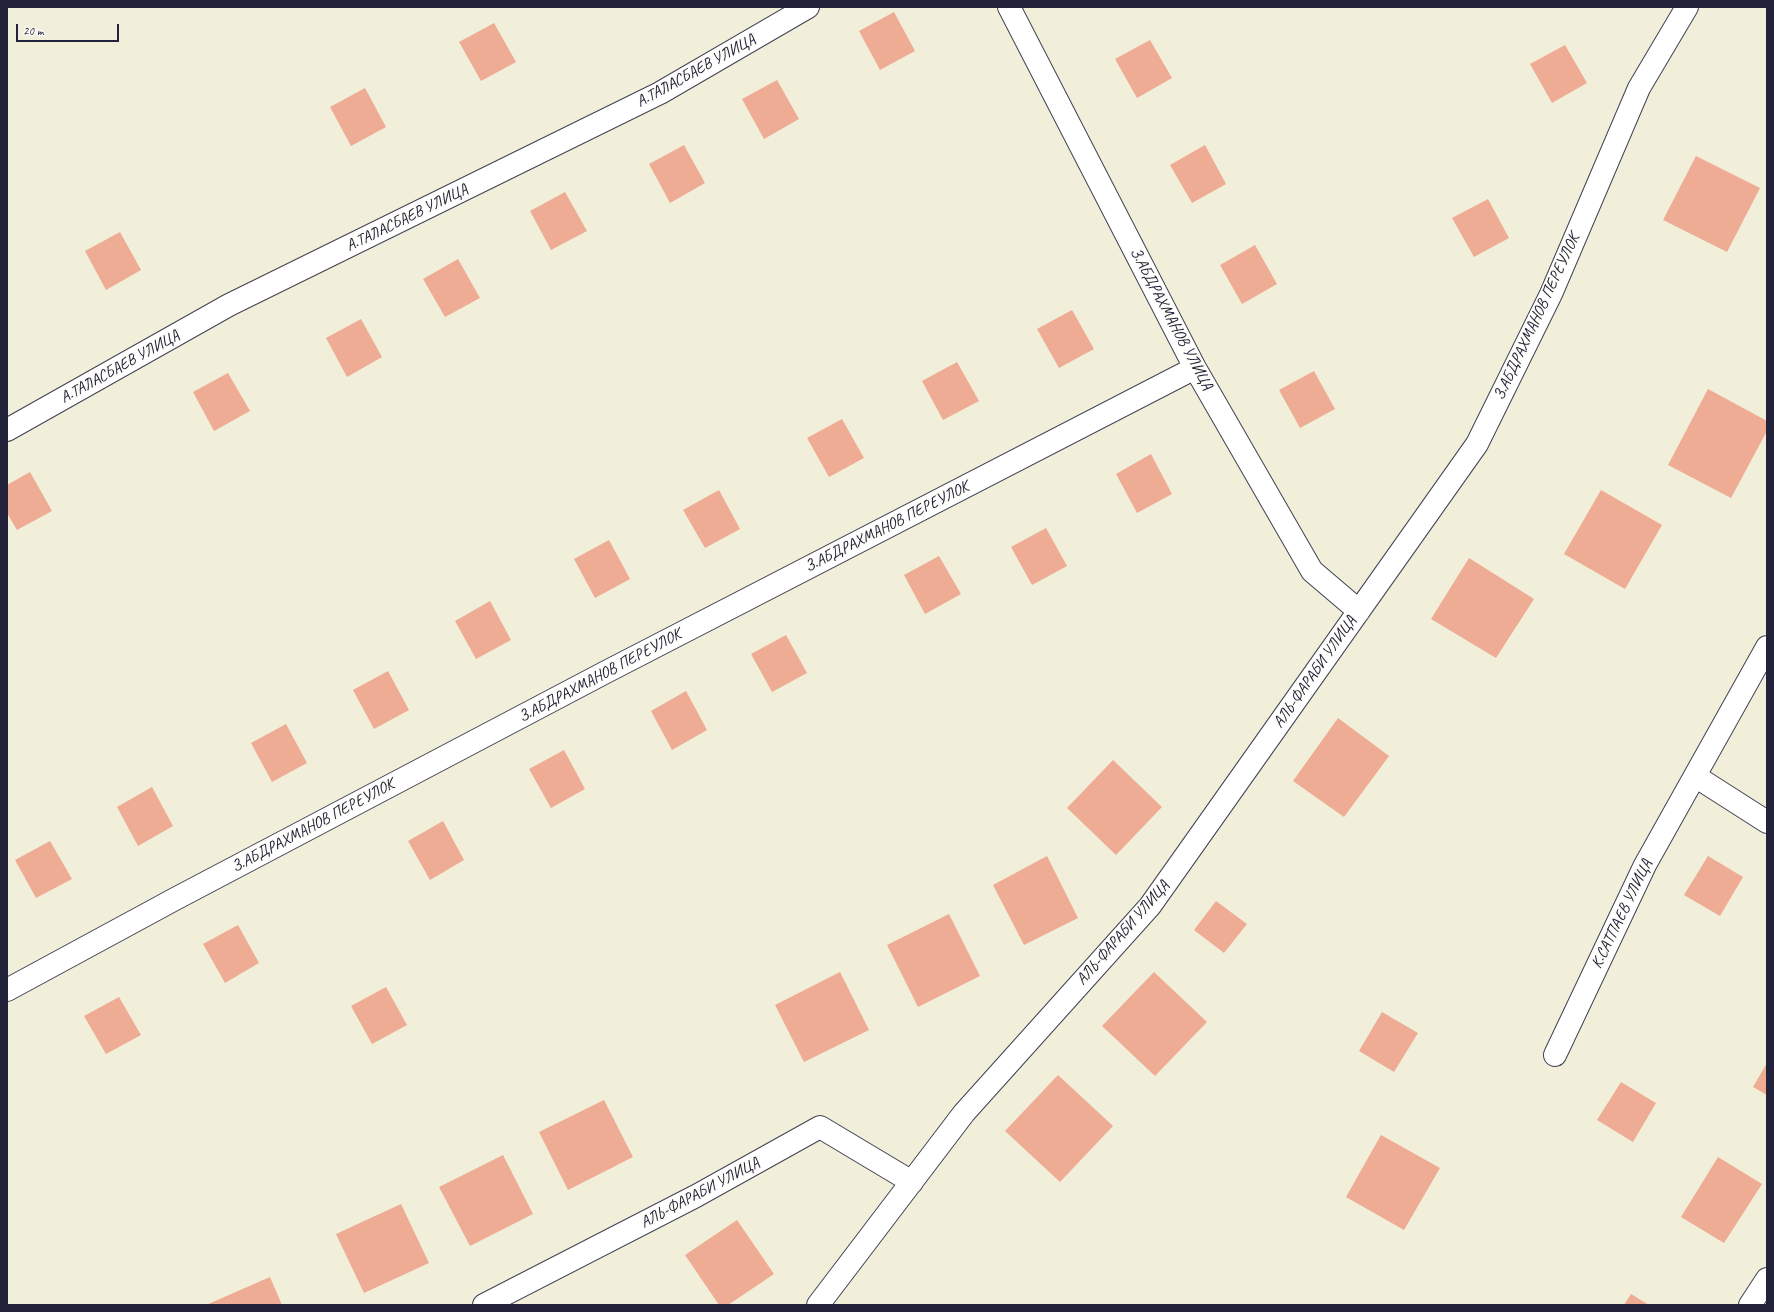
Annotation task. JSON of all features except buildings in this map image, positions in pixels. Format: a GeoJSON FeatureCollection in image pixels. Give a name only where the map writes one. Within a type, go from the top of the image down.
{"type":"FeatureCollection","features":[{"type":"Feature","properties":{"kind":"street","name":"А.ТАЛАСБАЕВ УЛИЦА"},"geometry":{"type":"LineString","coordinates":[[7,430],[229,305],[660,93],[808,7]]}},
{"type":"Feature","properties":{"kind":"street","name":"З.АБДРАХМАНОВ УЛИЦА"},"geometry":{"type":"LineString","coordinates":[[1009,7],[1195,368],[1312,571],[1358,611]]}},
{"type":"Feature","properties":{"kind":"street","name":"З.АБДРАХМАНОВ ПЕРЕУЛОК"},"geometry":{"type":"LineString","coordinates":[[1358,611],[1477,444],[1551,294],[1639,88],[1687,7]]}},
{"type":"Feature","properties":{"kind":"street","name":"З.АБДРАХМАНОВ ПЕРЕУЛОК"},"geometry":{"type":"LineString","coordinates":[[7,990],[175,899],[599,676],[1195,368]]}},
{"type":"Feature","properties":{"kind":"street","name":"АЛЬ-ФАРАБИ УЛИЦА"},"geometry":{"type":"LineString","coordinates":[[818,1305],[964,1113],[1150,906],[1358,611]]}},
{"type":"Feature","properties":{"kind":"street","name":"К.САТПАЕВ УЛИЦА"},"geometry":{"type":"LineString","coordinates":[[1555,1055],[1645,865],[1767,647]]}},
{"type":"Feature","properties":{"kind":"street"},"geometry":{"type":"LineString","coordinates":[[1695,776],[1767,822]]}},
{"type":"Feature","properties":{"kind":"street","name":"АЛЬ-ФАРАБИ УЛИЦА"},"geometry":{"type":"LineString","coordinates":[[484,1305],[689,1199],[820,1128],[912,1182]]}},
{"type":"Feature","properties":{"kind":"street"},"geometry":{"type":"LineString","coordinates":[[1750,1305],[1767,1279]]}}]}
